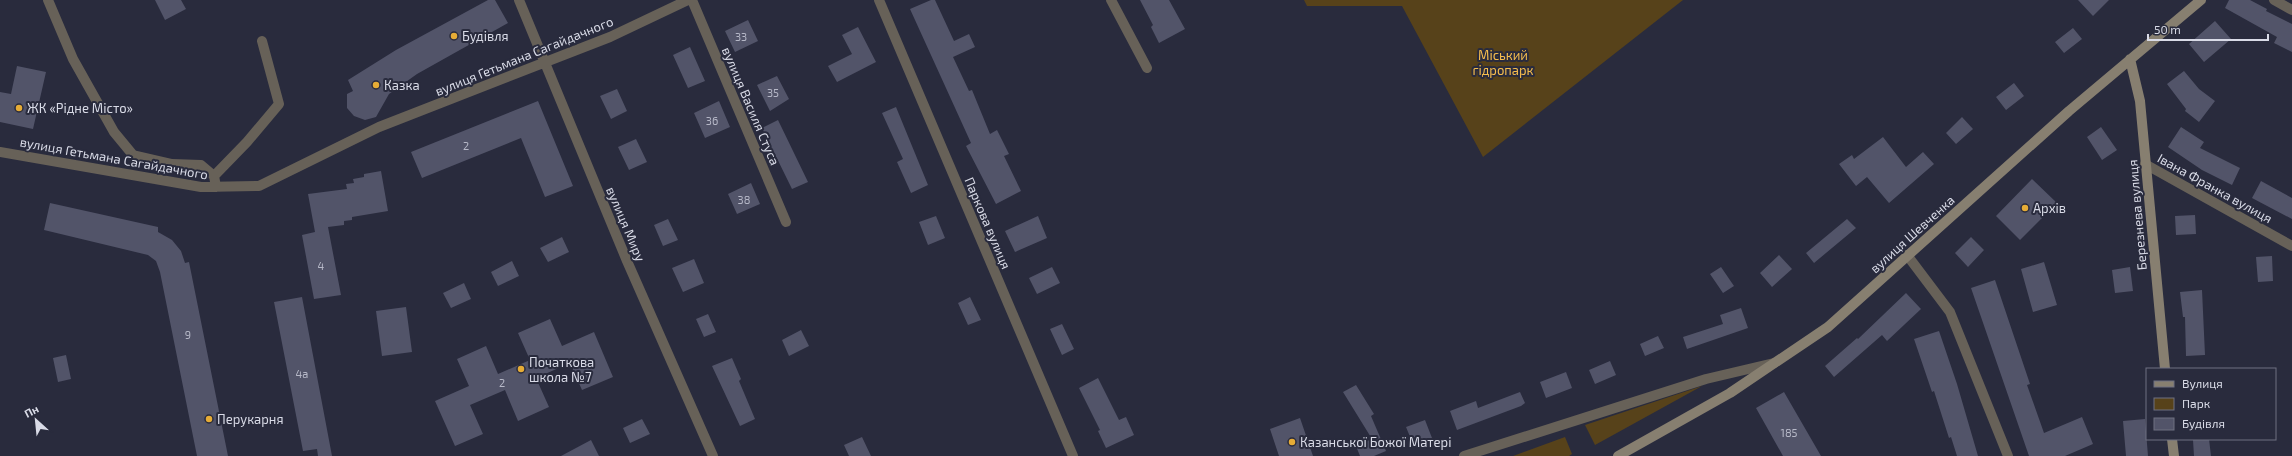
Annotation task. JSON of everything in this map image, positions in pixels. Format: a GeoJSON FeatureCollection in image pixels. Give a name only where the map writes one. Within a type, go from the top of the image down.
{"type":"FeatureCollection","features":[{"type":"Feature","properties":{"kind":"main road","name":"вулиця Шевченка"},"geometry":{"type":"LineString","coordinates":[[1618,456],[1730,393],[1779,362],[1828,327],[1907,255],[2130,59],[2201,0]]}},
{"type":"Feature","properties":{"kind":"main road","name":"Березнева вулиця"},"geometry":{"type":"LineString","coordinates":[[2130,59],[2140,100],[2165,368]]}},
{"type":"Feature","properties":{"kind":"main road"},"geometry":{"type":"LineString","coordinates":[[2172,440],[2174,456]]}},
{"type":"Feature","properties":{"kind":"street"},"geometry":{"type":"LineString","coordinates":[[48,0],[73,59],[114,132],[133,155],[172,164],[201,165],[214,176],[216,187]]}},
{"type":"Feature","properties":{"kind":"street","name":"вулиця Миру"},"geometry":{"type":"LineString","coordinates":[[519,0],[628,261],[713,456]]}},
{"type":"Feature","properties":{"kind":"street","name":"вулиця Гетьмана Сагайдачного"},"geometry":{"type":"LineString","coordinates":[[0,152],[200,187],[259,186],[379,127],[610,38],[688,0]]}},
{"type":"Feature","properties":{"kind":"street","name":"вулиця Василя Стуса"},"geometry":{"type":"LineString","coordinates":[[692,0],[786,222]]}},
{"type":"Feature","properties":{"kind":"street","name":"Паркова вулиця"},"geometry":{"type":"LineString","coordinates":[[879,0],[1073,456]]}},
{"type":"Feature","properties":{"kind":"street"},"geometry":{"type":"LineString","coordinates":[[1111,0],[1147,68]]}},
{"type":"Feature","properties":{"kind":"street"},"geometry":{"type":"LineString","coordinates":[[2274,0],[2292,10]]}},
{"type":"Feature","properties":{"kind":"street"},"geometry":{"type":"LineString","coordinates":[[214,176],[247,142],[279,104],[262,41]]}},
{"type":"Feature","properties":{"kind":"street","name":"Івана Франка вулиця"},"geometry":{"type":"LineString","coordinates":[[2146,164],[2292,246]]}},
{"type":"Feature","properties":{"kind":"street"},"geometry":{"type":"LineString","coordinates":[[1907,255],[1950,312],[2008,456]]}},
{"type":"Feature","properties":{"kind":"street"},"geometry":{"type":"LineString","coordinates":[[1464,456],[1706,379],[1779,362]]}},
{"type":"Feature","properties":{"kind":"green space","name":"Міський гідропарк"},"geometry":{"type":"Polygon","coordinates":[[[1304,0],[1683,0],[1483,157],[1402,6],[1307,6],[1304,0]]]}},
{"type":"Feature","properties":{"kind":"green space"},"geometry":{"type":"Polygon","coordinates":[[[1702,386],[1595,445],[1585,425],[1702,386]]]}},
{"type":"Feature","properties":{"kind":"green space"},"geometry":{"type":"Polygon","coordinates":[[[1565,437],[1572,454],[1569,456],[1513,456],[1565,437]]]}},
{"type":"Feature","properties":{"kind":"building"},"geometry":{"type":"Polygon","coordinates":[[[155,0],[181,0],[186,9],[165,20],[155,0]]]}},
{"type":"Feature","properties":{"kind":"building"},"geometry":{"type":"Polygon","coordinates":[[[488,0],[495,0],[508,23],[417,74],[389,94],[376,117],[365,120],[354,116],[347,108],[347,94],[353,91],[348,80],[396,50],[488,0]]]}},
{"type":"Feature","properties":{"kind":"building"},"geometry":{"type":"Polygon","coordinates":[[[931,0],[935,0],[954,41],[969,34],[975,47],[953,57],[969,91],[972,90],[990,134],[997,130],[1009,154],[1004,156],[1021,191],[996,204],[966,146],[971,143],[910,9],[931,0]]]}},
{"type":"Feature","properties":{"kind":"building"},"geometry":{"type":"Polygon","coordinates":[[[1140,0],[1169,0],[1185,29],[1159,43],[1151,27],[1153,25],[1140,0]]]}},
{"type":"Feature","properties":{"kind":"building"},"geometry":{"type":"Polygon","coordinates":[[[2078,0],[2109,0],[2093,16],[2078,0]]]}},
{"type":"Feature","properties":{"kind":"building"},"geometry":{"type":"Polygon","coordinates":[[[2229,0],[2250,0],[2267,9],[2266,11],[2292,24],[2292,52],[2274,43],[2277,37],[2225,8],[2229,0]]]}},
{"type":"Feature","properties":{"kind":"building"},"geometry":{"type":"Polygon","coordinates":[[[748,20],[758,41],[735,52],[725,31],[748,20]]]}},
{"type":"Feature","properties":{"kind":"building"},"geometry":{"type":"Polygon","coordinates":[[[2215,21],[2231,39],[2204,62],[2189,44],[2215,21]]]}},
{"type":"Feature","properties":{"kind":"building"},"geometry":{"type":"Polygon","coordinates":[[[858,27],[876,62],[837,82],[828,66],[852,54],[842,35],[858,27]]]}},
{"type":"Feature","properties":{"kind":"building"},"geometry":{"type":"Polygon","coordinates":[[[2073,28],[2082,39],[2064,53],[2055,42],[2073,28]]]}},
{"type":"Feature","properties":{"kind":"building"},"geometry":{"type":"Polygon","coordinates":[[[690,47],[705,81],[688,88],[673,55],[690,47]]]}},
{"type":"Feature","properties":{"kind":"building","name":"ЖК «Рідне Місто»"},"geometry":{"type":"Polygon","coordinates":[[[17,66],[46,72],[33,129],[0,122],[0,92],[11,94],[17,66]]]}},
{"type":"Feature","properties":{"kind":"building"},"geometry":{"type":"Polygon","coordinates":[[[2184,71],[2199,89],[2215,101],[2199,122],[2185,111],[2186,109],[2167,84],[2184,71]]]}},
{"type":"Feature","properties":{"kind":"building"},"geometry":{"type":"Polygon","coordinates":[[[777,76],[789,99],[770,111],[757,85],[777,76]]]}},
{"type":"Feature","properties":{"kind":"building"},"geometry":{"type":"Polygon","coordinates":[[[2014,83],[2024,96],[2006,110],[1996,97],[2014,83]]]}},
{"type":"Feature","properties":{"kind":"building"},"geometry":{"type":"Polygon","coordinates":[[[617,89],[627,111],[611,119],[600,96],[617,89]]]}},
{"type":"Feature","properties":{"kind":"building"},"geometry":{"type":"Polygon","coordinates":[[[538,101],[573,186],[545,197],[521,138],[422,178],[411,152],[538,101]]]}},
{"type":"Feature","properties":{"kind":"building"},"geometry":{"type":"Polygon","coordinates":[[[719,101],[730,127],[705,138],[694,113],[719,101]]]}},
{"type":"Feature","properties":{"kind":"building"},"geometry":{"type":"Polygon","coordinates":[[[896,107],[928,185],[911,193],[897,162],[903,159],[882,113],[896,107]]]}},
{"type":"Feature","properties":{"kind":"building"},"geometry":{"type":"Polygon","coordinates":[[[1962,117],[1973,129],[1956,144],[1946,133],[1962,117]]]}},
{"type":"Feature","properties":{"kind":"building"},"geometry":{"type":"Polygon","coordinates":[[[778,120],[808,182],[792,189],[762,128],[778,120]]]}},
{"type":"Feature","properties":{"kind":"building"},"geometry":{"type":"Polygon","coordinates":[[[2101,127],[2117,150],[2102,160],[2087,137],[2101,127]]]}},
{"type":"Feature","properties":{"kind":"building"},"geometry":{"type":"Polygon","coordinates":[[[2181,127],[2204,142],[2200,148],[2240,168],[2232,185],[2202,170],[2168,147],[2181,127]]]}},
{"type":"Feature","properties":{"kind":"building"},"geometry":{"type":"Polygon","coordinates":[[[1883,137],[1906,167],[1923,152],[1934,164],[1889,203],[1867,177],[1856,186],[1839,164],[1852,155],[1854,159],[1883,137]]]}},
{"type":"Feature","properties":{"kind":"building"},"geometry":{"type":"Polygon","coordinates":[[[636,139],[647,162],[629,170],[618,147],[636,139]]]}},
{"type":"Feature","properties":{"kind":"building"},"geometry":{"type":"Polygon","coordinates":[[[381,171],[388,211],[352,217],[352,220],[344,221],[344,225],[328,227],[341,295],[314,299],[302,235],[315,232],[308,194],[347,189],[346,184],[354,183],[353,179],[364,177],[364,174],[381,171]]]}},
{"type":"Feature","properties":{"kind":"building"},"geometry":{"type":"Polygon","coordinates":[[[2032,179],[2057,203],[2020,240],[1996,216],[2032,179]]]}},
{"type":"Feature","properties":{"kind":"building"},"geometry":{"type":"Polygon","coordinates":[[[2261,181],[2292,198],[2292,219],[2252,198],[2261,181]]]}},
{"type":"Feature","properties":{"kind":"building"},"geometry":{"type":"Polygon","coordinates":[[[751,183],[760,204],[737,214],[728,194],[751,183]]]}},
{"type":"Feature","properties":{"kind":"building"},"geometry":{"type":"Polygon","coordinates":[[[50,203],[158,227],[158,232],[172,240],[181,251],[185,263],[189,262],[228,456],[197,456],[160,272],[156,261],[148,255],[44,230],[50,203]]]}},
{"type":"Feature","properties":{"kind":"building"},"geometry":{"type":"Polygon","coordinates":[[[2195,215],[2196,234],[2176,235],[2175,216],[2195,215]]]}},
{"type":"Feature","properties":{"kind":"building"},"geometry":{"type":"Polygon","coordinates":[[[936,216],[945,238],[928,245],[919,222],[936,216]]]}},
{"type":"Feature","properties":{"kind":"building"},"geometry":{"type":"Polygon","coordinates":[[[1038,216],[1047,238],[1015,252],[1005,231],[1038,216]]]}},
{"type":"Feature","properties":{"kind":"building"},"geometry":{"type":"Polygon","coordinates":[[[668,219],[678,240],[663,246],[654,225],[668,219]]]}},
{"type":"Feature","properties":{"kind":"building"},"geometry":{"type":"Polygon","coordinates":[[[1847,219],[1856,228],[1814,263],[1806,253],[1847,219]]]}},
{"type":"Feature","properties":{"kind":"building"},"geometry":{"type":"Polygon","coordinates":[[[562,237],[569,252],[548,262],[540,248],[562,237]]]}},
{"type":"Feature","properties":{"kind":"building"},"geometry":{"type":"Polygon","coordinates":[[[1971,237],[1984,250],[1968,267],[1955,253],[1971,237]]]}},
{"type":"Feature","properties":{"kind":"building"},"geometry":{"type":"Polygon","coordinates":[[[1779,255],[1792,269],[1772,287],[1760,273],[1779,255]]]}},
{"type":"Feature","properties":{"kind":"building"},"geometry":{"type":"Polygon","coordinates":[[[2272,256],[2273,281],[2258,282],[2256,257],[2272,256]]]}},
{"type":"Feature","properties":{"kind":"building"},"geometry":{"type":"Polygon","coordinates":[[[694,259],[704,283],[683,292],[672,268],[694,259]]]}},
{"type":"Feature","properties":{"kind":"building"},"geometry":{"type":"Polygon","coordinates":[[[512,261],[519,276],[498,286],[491,272],[512,261]]]}},
{"type":"Feature","properties":{"kind":"building"},"geometry":{"type":"Polygon","coordinates":[[[2044,262],[2057,305],[2033,312],[2021,269],[2044,262]]]}},
{"type":"Feature","properties":{"kind":"building"},"geometry":{"type":"Polygon","coordinates":[[[1052,267],[1060,283],[1037,294],[1029,278],[1052,267]]]}},
{"type":"Feature","properties":{"kind":"building"},"geometry":{"type":"Polygon","coordinates":[[[1721,267],[1734,286],[1723,293],[1710,274],[1721,267]]]}},
{"type":"Feature","properties":{"kind":"building"},"geometry":{"type":"Polygon","coordinates":[[[2130,267],[2133,291],[2115,293],[2112,270],[2130,267]]]}},
{"type":"Feature","properties":{"kind":"building"},"geometry":{"type":"Polygon","coordinates":[[[1995,280],[2030,384],[2027,385],[2044,433],[2082,417],[2093,444],[2065,456],[2029,456],[1971,288],[1995,280]]]}},
{"type":"Feature","properties":{"kind":"building"},"geometry":{"type":"Polygon","coordinates":[[[464,283],[471,299],[451,308],[443,293],[464,283]]]}},
{"type":"Feature","properties":{"kind":"building"},"geometry":{"type":"Polygon","coordinates":[[[2202,290],[2205,355],[2186,356],[2185,317],[2183,317],[2180,292],[2202,290]]]}},
{"type":"Feature","properties":{"kind":"building"},"geometry":{"type":"Polygon","coordinates":[[[1906,293],[1921,309],[1887,341],[1882,335],[1834,377],[1825,366],[1857,338],[1858,339],[1906,293]]]}},
{"type":"Feature","properties":{"kind":"building"},"geometry":{"type":"Polygon","coordinates":[[[302,297],[332,456],[318,456],[317,449],[303,451],[274,302],[302,297]]]}},
{"type":"Feature","properties":{"kind":"building"},"geometry":{"type":"Polygon","coordinates":[[[970,297],[981,320],[968,325],[958,303],[970,297]]]}},
{"type":"Feature","properties":{"kind":"building"},"geometry":{"type":"Polygon","coordinates":[[[406,307],[412,352],[382,356],[376,311],[406,307]]]}},
{"type":"Feature","properties":{"kind":"building"},"geometry":{"type":"Polygon","coordinates":[[[1741,308],[1748,328],[1687,349],[1683,337],[1723,324],[1720,315],[1741,308]]]}},
{"type":"Feature","properties":{"kind":"building"},"geometry":{"type":"Polygon","coordinates":[[[708,314],[716,332],[704,337],[696,319],[708,314]]]}},
{"type":"Feature","properties":{"kind":"building"},"geometry":{"type":"Polygon","coordinates":[[[550,319],[562,346],[594,332],[613,377],[582,390],[570,363],[536,378],[549,407],[518,421],[505,390],[470,405],[483,434],[455,446],[435,401],[469,386],[457,359],[486,346],[498,374],[530,360],[518,333],[550,319]]]}},
{"type":"Feature","properties":{"kind":"building"},"geometry":{"type":"Polygon","coordinates":[[[1062,324],[1074,349],[1062,355],[1050,329],[1062,324]]]}},
{"type":"Feature","properties":{"kind":"building"},"geometry":{"type":"Polygon","coordinates":[[[801,330],[809,346],[789,356],[782,340],[801,330]]]}},
{"type":"Feature","properties":{"kind":"building"},"geometry":{"type":"Polygon","coordinates":[[[1939,331],[1957,384],[1978,456],[1957,456],[1951,437],[1949,438],[1934,391],[1932,392],[1914,339],[1939,331]]]}},
{"type":"Feature","properties":{"kind":"building"},"geometry":{"type":"Polygon","coordinates":[[[1658,336],[1664,348],[1645,356],[1640,344],[1658,336]]]}},
{"type":"Feature","properties":{"kind":"building"},"geometry":{"type":"Polygon","coordinates":[[[66,355],[71,379],[58,382],[53,358],[66,355]]]}},
{"type":"Feature","properties":{"kind":"building"},"geometry":{"type":"Polygon","coordinates":[[[732,358],[741,379],[739,381],[755,419],[740,426],[712,366],[732,358]]]}},
{"type":"Feature","properties":{"kind":"building"},"geometry":{"type":"Polygon","coordinates":[[[1610,361],[1616,375],[1595,384],[1589,370],[1610,361]]]}},
{"type":"Feature","properties":{"kind":"building"},"geometry":{"type":"Polygon","coordinates":[[[1566,372],[1572,388],[1546,398],[1540,382],[1566,372]]]}},
{"type":"Feature","properties":{"kind":"building"},"geometry":{"type":"Polygon","coordinates":[[[1098,378],[1119,420],[1126,417],[1134,435],[1106,448],[1098,431],[1100,430],[1079,388],[1098,378]]]}},
{"type":"Feature","properties":{"kind":"building"},"geometry":{"type":"Polygon","coordinates":[[[1356,385],[1374,414],[1371,416],[1386,451],[1374,456],[1360,456],[1356,446],[1372,439],[1343,392],[1356,385]]]}},
{"type":"Feature","properties":{"kind":"building"},"geometry":{"type":"Polygon","coordinates":[[[1520,392],[1525,403],[1521,406],[1457,430],[1450,411],[1476,401],[1478,408],[1520,392]]]}},
{"type":"Feature","properties":{"kind":"building"},"geometry":{"type":"Polygon","coordinates":[[[1784,392],[1821,456],[1783,456],[1756,408],[1784,392]]]}},
{"type":"Feature","properties":{"kind":"building","name":"Казанської Божої Матері"},"geometry":{"type":"Polygon","coordinates":[[[1300,418],[1313,456],[1279,456],[1270,429],[1300,418]]]}},
{"type":"Feature","properties":{"kind":"building"},"geometry":{"type":"Polygon","coordinates":[[[642,419],[650,434],[630,443],[623,428],[642,419]]]}},
{"type":"Feature","properties":{"kind":"building"},"geometry":{"type":"Polygon","coordinates":[[[2145,419],[2148,456],[2126,456],[2123,421],[2145,419]]]}},
{"type":"Feature","properties":{"kind":"building"},"geometry":{"type":"Polygon","coordinates":[[[1425,420],[1432,438],[1413,444],[1406,427],[1425,420]]]}},
{"type":"Feature","properties":{"kind":"building"},"geometry":{"type":"Polygon","coordinates":[[[862,437],[871,456],[849,456],[844,445],[862,437]]]}},
{"type":"Feature","properties":{"kind":"building"},"geometry":{"type":"Polygon","coordinates":[[[591,440],[599,456],[561,456],[591,440]]]}},
{"type":"Feature","properties":{"kind":"building"},"geometry":{"type":"Polygon","coordinates":[[[2193,440],[2209,440],[2211,456],[2194,456],[2193,440]]]}},
{"type":"Feature","properties":{"kind":"place","name":"Будівля"},"geometry":{"type":"Point","coordinates":[454,36]}},
{"type":"Feature","properties":{"kind":"place","name":"Казка"},"geometry":{"type":"Point","coordinates":[376,85]}},
{"type":"Feature","properties":{"kind":"place","name":"ЖК «Рідне Місто»"},"geometry":{"type":"Point","coordinates":[19,108]}},
{"type":"Feature","properties":{"kind":"place","name":"Архiв"},"geometry":{"type":"Point","coordinates":[2025,208]}},
{"type":"Feature","properties":{"kind":"place","name":"Початкова школа №7"},"geometry":{"type":"Point","coordinates":[521,369]}},
{"type":"Feature","properties":{"kind":"place","name":"Перукарня"},"geometry":{"type":"Point","coordinates":[209,419]}},
{"type":"Feature","properties":{"kind":"place","name":"Казанської Божої Матері"},"geometry":{"type":"Point","coordinates":[1292,442]}}]}
